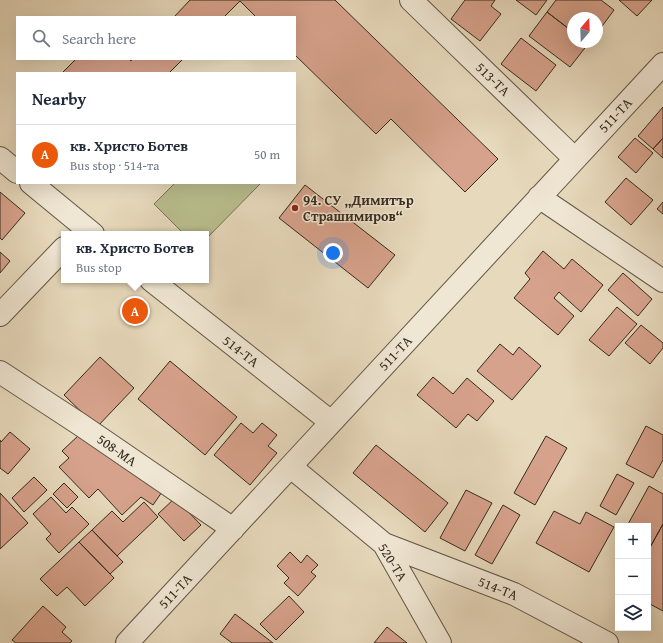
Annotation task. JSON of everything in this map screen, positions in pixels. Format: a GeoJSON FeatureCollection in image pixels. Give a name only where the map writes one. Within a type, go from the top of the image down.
{"type":"FeatureCollection","features":[{"type":"Feature","properties":{"kind":"street","name":"513-ТА"},"geometry":{"type":"LineString","coordinates":[[411,0],[575,159]]}},
{"type":"Feature","properties":{"kind":"street","name":"511-ТА"},"geometry":{"type":"LineString","coordinates":[[128,643],[663,64]]}},
{"type":"Feature","properties":{"kind":"street"},"geometry":{"type":"LineString","coordinates":[[0,158],[16,171]]}},
{"type":"Feature","properties":{"kind":"street"},"geometry":{"type":"LineString","coordinates":[[32,184],[84,231]]}},
{"type":"Feature","properties":{"kind":"street"},"geometry":{"type":"LineString","coordinates":[[539,197],[663,281]]}},
{"type":"Feature","properties":{"kind":"street"},"geometry":{"type":"LineString","coordinates":[[0,316],[61,251]]}},
{"type":"Feature","properties":{"kind":"street","name":"514-ТА"},"geometry":{"type":"LineString","coordinates":[[155,283],[331,422]]}},
{"type":"Feature","properties":{"kind":"street","name":"508-МА"},"geometry":{"type":"LineString","coordinates":[[0,372],[81,425],[232,529]]}},
{"type":"Feature","properties":{"kind":"street","name":"520-ТА"},"geometry":{"type":"LineString","coordinates":[[291,467],[384,544],[440,643]]}},
{"type":"Feature","properties":{"kind":"street","name":"514-ТА"},"geometry":{"type":"LineString","coordinates":[[384,544],[514,594],[607,643]]}},
{"type":"Feature","properties":{"kind":"green space"},"geometry":{"type":"Polygon","coordinates":[[[174,184],[260,184],[209,236],[209,231],[181,231],[154,204],[174,184]]]}},
{"type":"Feature","properties":{"kind":"building"},"geometry":{"type":"Polygon","coordinates":[[[190,0],[335,0],[498,159],[465,192],[391,119],[376,134],[296,56],[296,16],[255,16],[240,1],[225,16],[175,16],[190,0]]]}},
{"type":"Feature","properties":{"kind":"building"},"geometry":{"type":"Polygon","coordinates":[[[465,0],[495,0],[491,6],[501,14],[480,41],[451,19],[465,0]]]}},
{"type":"Feature","properties":{"kind":"building"},"geometry":{"type":"Polygon","coordinates":[[[516,0],[547,0],[536,15],[516,0]]]}},
{"type":"Feature","properties":{"kind":"building"},"geometry":{"type":"Polygon","coordinates":[[[556,0],[601,0],[614,10],[603,25],[603,12],[567,12],[567,27],[547,12],[556,0]]]}},
{"type":"Feature","properties":{"kind":"building"},"geometry":{"type":"Polygon","coordinates":[[[619,0],[652,0],[637,16],[619,0]]]}},
{"type":"Feature","properties":{"kind":"building"},"geometry":{"type":"Polygon","coordinates":[[[547,12],[567,27],[567,48],[585,48],[570,67],[529,36],[547,12]]]}},
{"type":"Feature","properties":{"kind":"building"},"geometry":{"type":"Polygon","coordinates":[[[521,38],[556,65],[536,91],[501,64],[521,38]]]}},
{"type":"Feature","properties":{"kind":"building"},"geometry":{"type":"Polygon","coordinates":[[[75,60],[182,60],[170,72],[63,72],[75,60]]]}},
{"type":"Feature","properties":{"kind":"building"},"geometry":{"type":"Polygon","coordinates":[[[663,107],[663,138],[653,149],[638,136],[663,107]]]}},
{"type":"Feature","properties":{"kind":"building"},"geometry":{"type":"Polygon","coordinates":[[[635,138],[653,153],[636,173],[618,157],[635,138]]]}},
{"type":"Feature","properties":{"kind":"building"},"geometry":{"type":"Polygon","coordinates":[[[663,138],[663,158],[653,149],[663,138]]]}},
{"type":"Feature","properties":{"kind":"building"},"geometry":{"type":"Polygon","coordinates":[[[626,178],[653,200],[631,225],[605,202],[626,178]]]}},
{"type":"Feature","properties":{"kind":"building"},"geometry":{"type":"Polygon","coordinates":[[[305,185],[395,255],[368,288],[279,218],[305,185]]]}},
{"type":"Feature","properties":{"kind":"building"},"geometry":{"type":"Polygon","coordinates":[[[0,192],[25,213],[2,240],[0,238],[0,192]]]}},
{"type":"Feature","properties":{"kind":"building"},"geometry":{"type":"Polygon","coordinates":[[[663,202],[663,214],[657,209],[663,202]]]}},
{"type":"Feature","properties":{"kind":"building"},"geometry":{"type":"Polygon","coordinates":[[[543,251],[564,269],[572,259],[603,285],[581,312],[559,292],[554,298],[574,316],[558,335],[514,298],[530,279],[525,273],[543,251]]]}},
{"type":"Feature","properties":{"kind":"building"},"geometry":{"type":"Polygon","coordinates":[[[0,252],[10,261],[0,273],[0,252]]]}},
{"type":"Feature","properties":{"kind":"building"},"geometry":{"type":"Polygon","coordinates":[[[623,273],[652,299],[638,316],[608,290],[623,273]]]}},
{"type":"Feature","properties":{"kind":"building"},"geometry":{"type":"Polygon","coordinates":[[[617,307],[637,324],[609,356],[589,340],[617,307]]]}},
{"type":"Feature","properties":{"kind":"building"},"geometry":{"type":"Polygon","coordinates":[[[641,325],[663,343],[663,348],[650,364],[625,343],[641,325]]]}},
{"type":"Feature","properties":{"kind":"building"},"geometry":{"type":"Polygon","coordinates":[[[500,344],[513,355],[519,347],[541,366],[512,400],[477,371],[500,344]]]}},
{"type":"Feature","properties":{"kind":"building"},"geometry":{"type":"Polygon","coordinates":[[[100,357],[134,388],[97,427],[64,395],[100,357]]]}},
{"type":"Feature","properties":{"kind":"building"},"geometry":{"type":"Polygon","coordinates":[[[170,361],[237,417],[205,455],[138,399],[170,361]]]}},
{"type":"Feature","properties":{"kind":"building"},"geometry":{"type":"Polygon","coordinates":[[[433,377],[453,394],[467,378],[494,401],[477,421],[468,414],[456,428],[417,395],[433,377]]]}},
{"type":"Feature","properties":{"kind":"building"},"geometry":{"type":"Polygon","coordinates":[[[241,423],[253,433],[262,423],[277,435],[268,446],[277,453],[250,485],[214,455],[241,423]]]}},
{"type":"Feature","properties":{"kind":"building"},"geometry":{"type":"Polygon","coordinates":[[[646,426],[663,435],[663,460],[653,478],[626,464],[646,426]]]}},
{"type":"Feature","properties":{"kind":"building"},"geometry":{"type":"Polygon","coordinates":[[[10,432],[30,449],[8,474],[0,468],[0,440],[1,442],[10,432]]]}},
{"type":"Feature","properties":{"kind":"building"},"geometry":{"type":"Polygon","coordinates":[[[80,434],[164,489],[153,505],[141,497],[122,515],[98,489],[89,498],[59,467],[69,458],[62,451],[80,434]]]}},
{"type":"Feature","properties":{"kind":"building"},"geometry":{"type":"Polygon","coordinates":[[[546,436],[567,448],[535,505],[514,493],[546,436]]]}},
{"type":"Feature","properties":{"kind":"building"},"geometry":{"type":"Polygon","coordinates":[[[376,445],[448,503],[425,532],[353,473],[376,445]]]}},
{"type":"Feature","properties":{"kind":"building"},"geometry":{"type":"Polygon","coordinates":[[[617,474],[634,483],[616,515],[600,506],[617,474]]]}},
{"type":"Feature","properties":{"kind":"building"},"geometry":{"type":"Polygon","coordinates":[[[34,477],[47,490],[24,512],[12,498],[34,477]]]}},
{"type":"Feature","properties":{"kind":"building"},"geometry":{"type":"Polygon","coordinates":[[[64,483],[78,497],[67,508],[53,494],[64,483]]]}},
{"type":"Feature","properties":{"kind":"building"},"geometry":{"type":"Polygon","coordinates":[[[649,486],[663,494],[663,524],[651,546],[651,523],[629,523],[649,486]]]}},
{"type":"Feature","properties":{"kind":"building"},"geometry":{"type":"Polygon","coordinates":[[[466,490],[492,503],[465,551],[440,538],[466,490]]]}},
{"type":"Feature","properties":{"kind":"building"},"geometry":{"type":"Polygon","coordinates":[[[0,493],[28,523],[0,549],[0,493]]]}},
{"type":"Feature","properties":{"kind":"building"},"geometry":{"type":"Polygon","coordinates":[[[51,497],[66,513],[72,507],[89,524],[59,553],[46,539],[51,534],[33,514],[51,497]]]}},
{"type":"Feature","properties":{"kind":"building"},"geometry":{"type":"Polygon","coordinates":[[[175,498],[201,525],[184,541],[158,514],[175,498]]]}},
{"type":"Feature","properties":{"kind":"building"},"geometry":{"type":"Polygon","coordinates":[[[144,502],[158,517],[117,556],[92,530],[112,511],[123,522],[144,502]]]}},
{"type":"Feature","properties":{"kind":"building"},"geometry":{"type":"Polygon","coordinates":[[[503,505],[520,515],[492,564],[475,555],[503,505]]]}},
{"type":"Feature","properties":{"kind":"building"},"geometry":{"type":"Polygon","coordinates":[[[554,511],[580,524],[586,512],[614,527],[589,572],[536,543],[554,511]]]}},
{"type":"Feature","properties":{"kind":"building"},"geometry":{"type":"Polygon","coordinates":[[[663,524],[663,611],[651,605],[651,546],[663,524]]]}},
{"type":"Feature","properties":{"kind":"building"},"geometry":{"type":"Polygon","coordinates":[[[92,530],[123,562],[110,574],[79,542],[92,530]]]}},
{"type":"Feature","properties":{"kind":"building"},"geometry":{"type":"Polygon","coordinates":[[[79,542],[114,578],[85,606],[67,587],[57,596],[40,579],[79,542]]]}},
{"type":"Feature","properties":{"kind":"building"},"geometry":{"type":"Polygon","coordinates":[[[290,552],[301,563],[307,555],[318,565],[311,572],[316,576],[298,596],[284,583],[289,578],[277,566],[290,552]]]}},
{"type":"Feature","properties":{"kind":"building"},"geometry":{"type":"Polygon","coordinates":[[[289,596],[304,612],[276,640],[260,624],[289,596]]]}},
{"type":"Feature","properties":{"kind":"building"},"geometry":{"type":"Polygon","coordinates":[[[43,606],[66,627],[62,632],[72,641],[70,643],[16,643],[12,640],[43,606]]]}},
{"type":"Feature","properties":{"kind":"building"},"geometry":{"type":"Polygon","coordinates":[[[235,614],[273,643],[232,643],[220,634],[235,614]]]}},
{"type":"Feature","properties":{"kind":"building"},"geometry":{"type":"Polygon","coordinates":[[[387,627],[407,643],[374,643],[387,627]]]}},
{"type":"Feature","properties":{"kind":"place","name":"94. СУ „Димитър Страшимиров“"},"geometry":{"type":"Point","coordinates":[295,208]}},
{"type":"Feature","properties":{"kind":"place","name":"кв. Христо Ботев"},"geometry":{"type":"Point","coordinates":[135,311]}}]}
